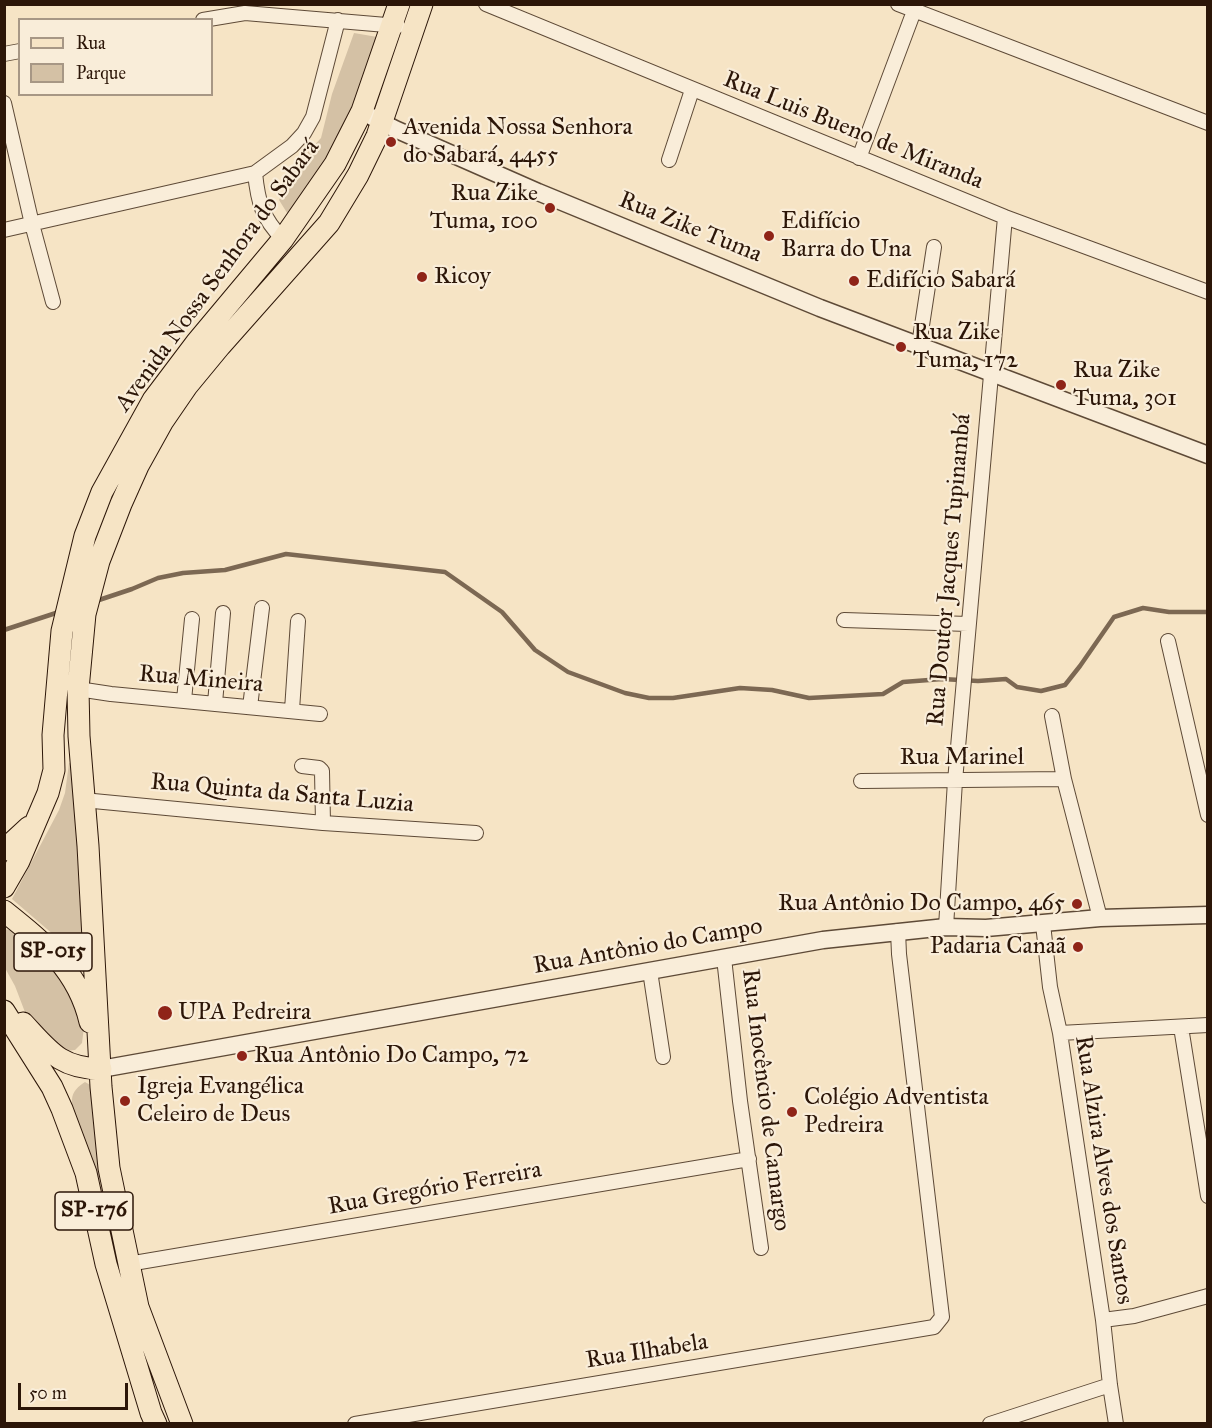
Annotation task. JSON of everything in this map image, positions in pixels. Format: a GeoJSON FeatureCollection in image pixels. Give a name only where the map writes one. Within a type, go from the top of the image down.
{"type":"FeatureCollection","features":[{"type":"Feature","properties":{"kind":"main road","name":"Avenida Nossa Senhora do Sabará"},"geometry":{"type":"LineString","coordinates":[[101,1070],[79,736],[78,689],[85,614],[99,561],[138,466],[163,421],[187,386],[220,346],[329,223],[358,175],[382,122],[403,26],[399,4]]}},
{"type":"Feature","properties":{"kind":"main road","name":"Avenida Nossa Senhora do Sabará"},"geometry":{"type":"LineString","coordinates":[[4,887],[38,818],[54,770],[54,735],[62,631],[85,536],[102,492],[153,400],[196,343],[283,239],[334,164],[403,26],[422,4]]}},
{"type":"Feature","properties":{"kind":"main road"},"geometry":{"type":"LineString","coordinates":[[4,850],[38,818]]}},
{"type":"Feature","properties":{"kind":"main road","name":"SP-015"},"geometry":{"type":"LineString","coordinates":[[4,911],[42,940],[64,965],[76,984],[86,1006],[101,1070],[82,1069],[53,1055],[4,1003]]}},
{"type":"Feature","properties":{"kind":"main road","name":"SP-176"},"geometry":{"type":"LineString","coordinates":[[4,1011],[63,1108],[86,1173],[106,1264],[153,1420]]}},
{"type":"Feature","properties":{"kind":"main road","name":"SP-176"},"geometry":{"type":"LineString","coordinates":[[101,1070],[109,1168],[128,1264],[138,1307],[182,1424]]}},
{"type":"Feature","properties":{"kind":"street","name":"Rua Luis Bueno de Miranda"},"geometry":{"type":"LineString","coordinates":[[486,4],[1005,217],[1208,292]]}},
{"type":"Feature","properties":{"kind":"street"},"geometry":{"type":"LineString","coordinates":[[898,4],[1208,123]]}},
{"type":"Feature","properties":{"kind":"street"},"geometry":{"type":"LineString","coordinates":[[859,158],[914,11]]}},
{"type":"Feature","properties":{"kind":"street"},"geometry":{"type":"LineString","coordinates":[[213,19],[244,14],[403,26]]}},
{"type":"Feature","properties":{"kind":"street"},"geometry":{"type":"LineString","coordinates":[[4,230],[255,172],[292,146],[304,133],[313,117],[338,20]]}},
{"type":"Feature","properties":{"kind":"street"},"geometry":{"type":"LineString","coordinates":[[669,160],[692,90]]}},
{"type":"Feature","properties":{"kind":"street"},"geometry":{"type":"LineString","coordinates":[[4,103],[53,302]]}},
{"type":"Feature","properties":{"kind":"street","name":"Rua Zike Tuma"},"geometry":{"type":"LineString","coordinates":[[362,111],[538,192],[820,308],[1208,455]]}},
{"type":"Feature","properties":{"kind":"street"},"geometry":{"type":"LineString","coordinates":[[255,172],[259,204],[271,227],[283,239]]}},
{"type":"Feature","properties":{"kind":"street","name":"Rua Doutor Jacques Tupinambá"},"geometry":{"type":"LineString","coordinates":[[946,927],[968,624],[1005,217]]}},
{"type":"Feature","properties":{"kind":"street"},"geometry":{"type":"LineString","coordinates":[[920,345],[934,247]]}},
{"type":"Feature","properties":{"kind":"street"},"geometry":{"type":"LineString","coordinates":[[250,707],[262,608]]}},
{"type":"Feature","properties":{"kind":"street"},"geometry":{"type":"LineString","coordinates":[[215,703],[223,613]]}},
{"type":"Feature","properties":{"kind":"street"},"geometry":{"type":"LineString","coordinates":[[184,700],[192,619]]}},
{"type":"Feature","properties":{"kind":"street"},"geometry":{"type":"LineString","coordinates":[[844,620],[968,624]]}},
{"type":"Feature","properties":{"kind":"street"},"geometry":{"type":"LineString","coordinates":[[292,710],[298,621]]}},
{"type":"Feature","properties":{"kind":"street"},"geometry":{"type":"LineString","coordinates":[[1168,641],[1208,815]]}},
{"type":"Feature","properties":{"kind":"street","name":"Rua Mineira"},"geometry":{"type":"LineString","coordinates":[[78,689],[320,714]]}},
{"type":"Feature","properties":{"kind":"street"},"geometry":{"type":"LineString","coordinates":[[1052,716],[1064,779],[1100,918]]}},
{"type":"Feature","properties":{"kind":"street"},"geometry":{"type":"LineString","coordinates":[[302,766],[319,768],[322,771],[323,823]]}},
{"type":"Feature","properties":{"kind":"street","name":"Rua Marinel"},"geometry":{"type":"LineString","coordinates":[[861,781],[1064,779]]}},
{"type":"Feature","properties":{"kind":"street","name":"Rua Quinta da Santa Luzia"},"geometry":{"type":"LineString","coordinates":[[83,800],[323,823],[476,833]]}},
{"type":"Feature","properties":{"kind":"street","name":"Rua Antônio do Campo"},"geometry":{"type":"LineString","coordinates":[[101,1070],[823,940],[946,927],[986,928],[1100,918],[1208,915]]}},
{"type":"Feature","properties":{"kind":"street","name":"Rua Alzira Alves dos Santos"},"geometry":{"type":"LineString","coordinates":[[1043,924],[1050,987],[1060,1033],[1103,1320],[1116,1424]]}},
{"type":"Feature","properties":{"kind":"street","name":"Rua Ilhabela"},"geometry":{"type":"LineString","coordinates":[[355,1424],[934,1327],[942,1317],[898,931]]}},
{"type":"Feature","properties":{"kind":"street","name":"Rua Inocêncio de Camargo"},"geometry":{"type":"LineString","coordinates":[[724,958],[761,1248]]}},
{"type":"Feature","properties":{"kind":"street"},"geometry":{"type":"LineString","coordinates":[[650,971],[663,1057]]}},
{"type":"Feature","properties":{"kind":"street"},"geometry":{"type":"LineString","coordinates":[[1060,1033],[1208,1025]]}},
{"type":"Feature","properties":{"kind":"street"},"geometry":{"type":"LineString","coordinates":[[1181,1027],[1208,1196]]}},
{"type":"Feature","properties":{"kind":"street","name":"Rua Gregório Ferreira"},"geometry":{"type":"LineString","coordinates":[[128,1264],[749,1159]]}},
{"type":"Feature","properties":{"kind":"street"},"geometry":{"type":"LineString","coordinates":[[1103,1320],[1134,1316],[1208,1296]]}},
{"type":"Feature","properties":{"kind":"street"},"geometry":{"type":"LineString","coordinates":[[990,1424],[1110,1385]]}},
{"type":"Feature","properties":{"kind":"green space"},"geometry":{"type":"Polygon","coordinates":[[[354,33],[383,38],[349,127],[289,216],[279,200],[296,165],[321,138],[332,94],[354,33]]]}},
{"type":"Feature","properties":{"kind":"green space"},"geometry":{"type":"Polygon","coordinates":[[[69,763],[73,764],[82,945],[77,950],[69,948],[12,899],[59,810],[65,793],[69,763]]]}},
{"type":"Feature","properties":{"kind":"green space"},"geometry":{"type":"Polygon","coordinates":[[[4,929],[16,931],[57,969],[71,991],[84,1027],[82,1043],[75,1050],[66,1051],[28,1020],[15,986],[5,968],[4,929]]]}},
{"type":"Feature","properties":{"kind":"green space"},"geometry":{"type":"Polygon","coordinates":[[[85,1082],[92,1086],[95,1139],[101,1177],[97,1178],[78,1126],[72,1100],[78,1087],[85,1082]]]}},
{"type":"Feature","properties":{"kind":"waterway"},"geometry":{"type":"LineString","coordinates":[[96,601],[158,578],[183,573],[225,570],[286,554],[445,572],[502,612],[535,650],[568,672],[625,693],[649,698],[673,698],[740,688],[772,690],[809,698],[883,694],[903,682],[942,679],[978,681],[1006,679],[1017,687],[1041,691],[1065,685],[1114,617],[1143,608],[1169,612],[1208,612]]}},
{"type":"Feature","properties":{"kind":"waterway"},"geometry":{"type":"LineString","coordinates":[[4,630],[59,612]]}},
{"type":"Feature","properties":{"kind":"place","name":"Avenida Nossa Senhora do Sabará, 4455"},"geometry":{"type":"Point","coordinates":[391,142]}},
{"type":"Feature","properties":{"kind":"place","name":"Rua Zike Tuma, 100"},"geometry":{"type":"Point","coordinates":[550,208]}},
{"type":"Feature","properties":{"kind":"place","name":"Edifício Barra do Una"},"geometry":{"type":"Point","coordinates":[769,236]}},
{"type":"Feature","properties":{"kind":"place","name":"Ricoy"},"geometry":{"type":"Point","coordinates":[422,277]}},
{"type":"Feature","properties":{"kind":"place","name":"Edifício Sabará"},"geometry":{"type":"Point","coordinates":[854,281]}},
{"type":"Feature","properties":{"kind":"place","name":"Rua Zike Tuma, 172"},"geometry":{"type":"Point","coordinates":[901,347]}},
{"type":"Feature","properties":{"kind":"place","name":"Rua Zike Tuma, 301"},"geometry":{"type":"Point","coordinates":[1061,385]}},
{"type":"Feature","properties":{"kind":"place","name":"Rua Antônio Do Campo, 465"},"geometry":{"type":"Point","coordinates":[1077,904]}},
{"type":"Feature","properties":{"kind":"place","name":"Padaria Canaã"},"geometry":{"type":"Point","coordinates":[1078,947]}},
{"type":"Feature","properties":{"kind":"place","name":"UPA Pedreira"},"geometry":{"type":"Point","coordinates":[165,1013]}},
{"type":"Feature","properties":{"kind":"place","name":"Rua Antônio Do Campo, 72"},"geometry":{"type":"Point","coordinates":[242,1056]}},
{"type":"Feature","properties":{"kind":"place","name":"Igreja Evangélica Celeiro de Deus"},"geometry":{"type":"Point","coordinates":[125,1101]}},
{"type":"Feature","properties":{"kind":"place","name":"Colégio Adventista Pedreira"},"geometry":{"type":"Point","coordinates":[792,1112]}}]}
